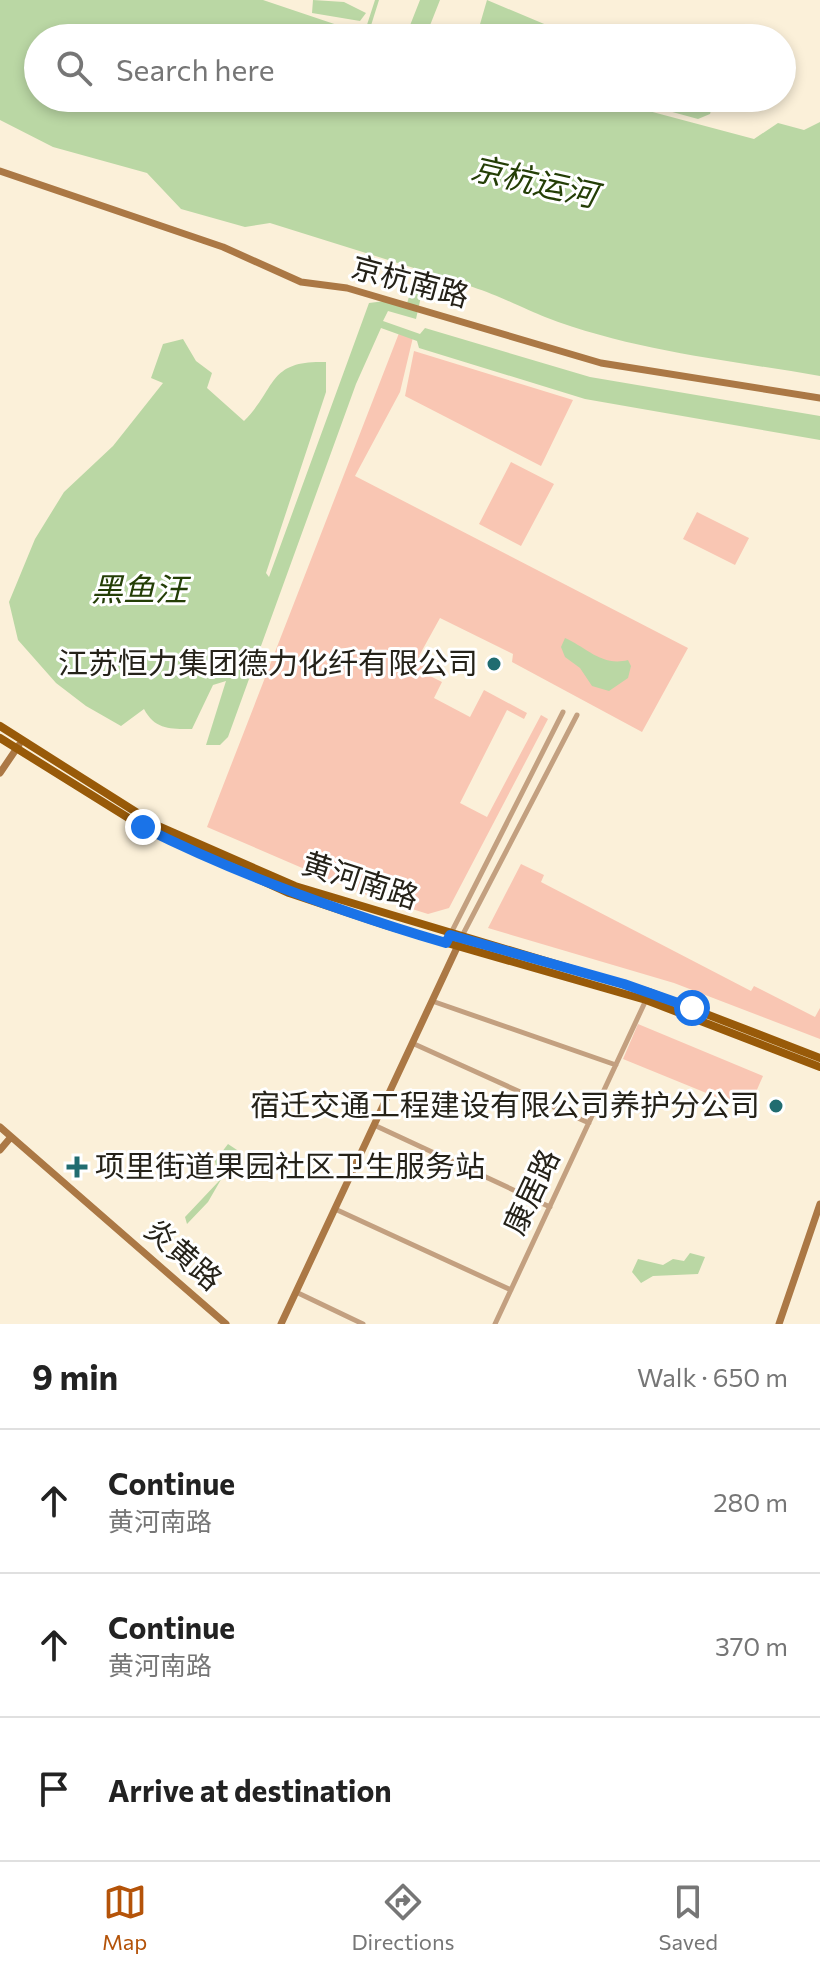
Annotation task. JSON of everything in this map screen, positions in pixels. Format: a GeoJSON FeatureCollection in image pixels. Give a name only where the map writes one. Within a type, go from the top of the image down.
{"type":"FeatureCollection","features":[{"type":"Feature","properties":{"kind":"main road","name":"黄河南路"},"geometry":{"type":"LineString","coordinates":[[0,726],[18,745]]}},
{"type":"Feature","properties":{"kind":"main road","name":"黄河南路"},"geometry":{"type":"LineString","coordinates":[[0,738],[18,745],[147,820],[233,861],[448,939],[648,996],[820,1058]]}},
{"type":"Feature","properties":{"kind":"main road","name":"黄河南路"},"geometry":{"type":"LineString","coordinates":[[648,996],[820,1067]]}},
{"type":"Feature","properties":{"kind":"street","name":"京杭南路"},"geometry":{"type":"LineString","coordinates":[[0,171],[223,247],[301,282],[347,288],[601,363],[820,398]]}},
{"type":"Feature","properties":{"kind":"street"},"geometry":{"type":"LineString","coordinates":[[448,939],[563,712]]}},
{"type":"Feature","properties":{"kind":"street"},"geometry":{"type":"LineString","coordinates":[[281,1324],[459,942],[577,715]]}},
{"type":"Feature","properties":{"kind":"street"},"geometry":{"type":"LineString","coordinates":[[0,773],[18,745]]}},
{"type":"Feature","properties":{"kind":"street","name":"康居路"},"geometry":{"type":"LineString","coordinates":[[495,1324],[648,996]]}},
{"type":"Feature","properties":{"kind":"street"},"geometry":{"type":"LineString","coordinates":[[432,1001],[616,1065]]}},
{"type":"Feature","properties":{"kind":"street"},"geometry":{"type":"LineString","coordinates":[[412,1043],[589,1123]]}},
{"type":"Feature","properties":{"kind":"street"},"geometry":{"type":"LineString","coordinates":[[374,1125],[550,1207]]}},
{"type":"Feature","properties":{"kind":"street","name":"炎黄路"},"geometry":{"type":"LineString","coordinates":[[0,1127],[226,1324]]}},
{"type":"Feature","properties":{"kind":"street"},"geometry":{"type":"LineString","coordinates":[[0,1150],[11,1137]]}},
{"type":"Feature","properties":{"kind":"street"},"geometry":{"type":"LineString","coordinates":[[779,1324],[820,1204]]}},
{"type":"Feature","properties":{"kind":"street"},"geometry":{"type":"LineString","coordinates":[[335,1209],[511,1290]]}},
{"type":"Feature","properties":{"kind":"street"},"geometry":{"type":"LineString","coordinates":[[296,1292],[363,1324]]}},
{"type":"Feature","properties":{"kind":"shaded area"},"geometry":{"type":"Polygon","coordinates":[[[401,328],[414,333],[400,392],[355,476],[688,648],[642,732],[512,662],[513,654],[440,618],[419,656],[428,661],[422,672],[442,682],[434,698],[470,717],[484,690],[527,713],[524,719],[507,710],[460,803],[487,817],[541,715],[548,719],[449,908],[428,914],[358,892],[207,827],[401,328]]]}},
{"type":"Feature","properties":{"kind":"shaded area"},"geometry":{"type":"Polygon","coordinates":[[[414,351],[573,400],[541,466],[405,396],[414,351]]]}},
{"type":"Feature","properties":{"kind":"shaded area"},"geometry":{"type":"Polygon","coordinates":[[[511,462],[554,484],[521,546],[479,524],[511,462]]]}},
{"type":"Feature","properties":{"kind":"shaded area"},"geometry":{"type":"Polygon","coordinates":[[[697,512],[749,538],[735,565],[683,539],[697,512]]]}},
{"type":"Feature","properties":{"kind":"shaded area"},"geometry":{"type":"Polygon","coordinates":[[[521,864],[544,875],[541,882],[751,991],[754,986],[815,1017],[820,1008],[820,1039],[674,983],[488,928],[521,864]]]}},
{"type":"Feature","properties":{"kind":"shaded area"},"geometry":{"type":"Polygon","coordinates":[[[638,1024],[763,1076],[748,1110],[623,1059],[638,1024]]]}},
{"type":"Feature","properties":{"kind":"water"},"geometry":{"type":"Polygon","coordinates":[[[0,0],[263,0],[334,24],[24,24],[24,112],[653,112],[754,139],[778,123],[804,130],[820,122],[820,376],[612,338],[578,329],[484,291],[450,281],[424,283],[416,319],[388,311],[383,321],[420,334],[425,328],[590,377],[820,416],[820,440],[585,399],[419,348],[417,341],[381,328],[356,384],[228,737],[220,745],[206,745],[226,681],[213,685],[192,729],[158,725],[144,709],[121,726],[86,706],[56,683],[18,640],[9,602],[35,539],[64,492],[113,446],[163,383],[151,378],[163,344],[183,339],[196,361],[212,373],[207,388],[244,421],[283,371],[307,363],[326,362],[326,392],[266,573],[269,577],[369,303],[385,301],[406,307],[417,269],[270,223],[245,227],[181,209],[147,173],[53,147],[0,120],[0,0]]]}},
{"type":"Feature","properties":{"kind":"water"},"geometry":{"type":"Polygon","coordinates":[[[313,0],[344,2],[366,13],[360,21],[312,13],[313,0]]]}},
{"type":"Feature","properties":{"kind":"water"},"geometry":{"type":"Polygon","coordinates":[[[375,0],[379,0],[371,24],[367,24],[375,0]]]}},
{"type":"Feature","properties":{"kind":"water"},"geometry":{"type":"Polygon","coordinates":[[[420,0],[440,0],[431,24],[411,24],[420,0]]]}},
{"type":"Feature","properties":{"kind":"water"},"geometry":{"type":"Polygon","coordinates":[[[487,0],[544,24],[480,24],[487,0]]]}},
{"type":"Feature","properties":{"kind":"water"},"geometry":{"type":"Polygon","coordinates":[[[672,112],[711,112],[698,119],[672,112]]]}},
{"type":"Feature","properties":{"kind":"water"},"geometry":{"type":"Polygon","coordinates":[[[565,638],[610,661],[628,660],[631,666],[628,678],[609,691],[592,686],[580,668],[565,657],[561,647],[565,638]]]}},
{"type":"Feature","properties":{"kind":"water"},"geometry":{"type":"Polygon","coordinates":[[[228,1144],[240,1152],[238,1163],[223,1176],[208,1202],[187,1224],[185,1217],[219,1181],[215,1161],[228,1144]]]}},
{"type":"Feature","properties":{"kind":"water"},"geometry":{"type":"Polygon","coordinates":[[[690,1253],[705,1257],[698,1274],[653,1276],[641,1283],[632,1272],[638,1259],[663,1265],[673,1259],[684,1261],[690,1253]]]}},
{"type":"Feature","properties":{"kind":"place","name":"江苏恒力集团德力化纤有限公司"},"geometry":{"type":"Point","coordinates":[494,664]}},
{"type":"Feature","properties":{"kind":"place","name":"宿迁交通工程建设有限公司养护分公司"},"geometry":{"type":"Point","coordinates":[776,1106]}},
{"type":"Feature","properties":{"kind":"place","name":"项里街道果园社区卫生服务站"},"geometry":{"type":"Point","coordinates":[77,1167]}},
{"type":"Feature","properties":{"kind":"route"},"geometry":{"type":"LineString","coordinates":[[143,827],[244,875],[328,907],[446,943],[450,935],[624,984],[692,1008]]}},
{"type":"Feature","properties":{"kind":"water label","name":"京杭运河"},"geometry":{"type":"Point","coordinates":[534,182]}},
{"type":"Feature","properties":{"kind":"water label","name":"黑鱼汪"},"geometry":{"type":"Point","coordinates":[139,590]}}]}
